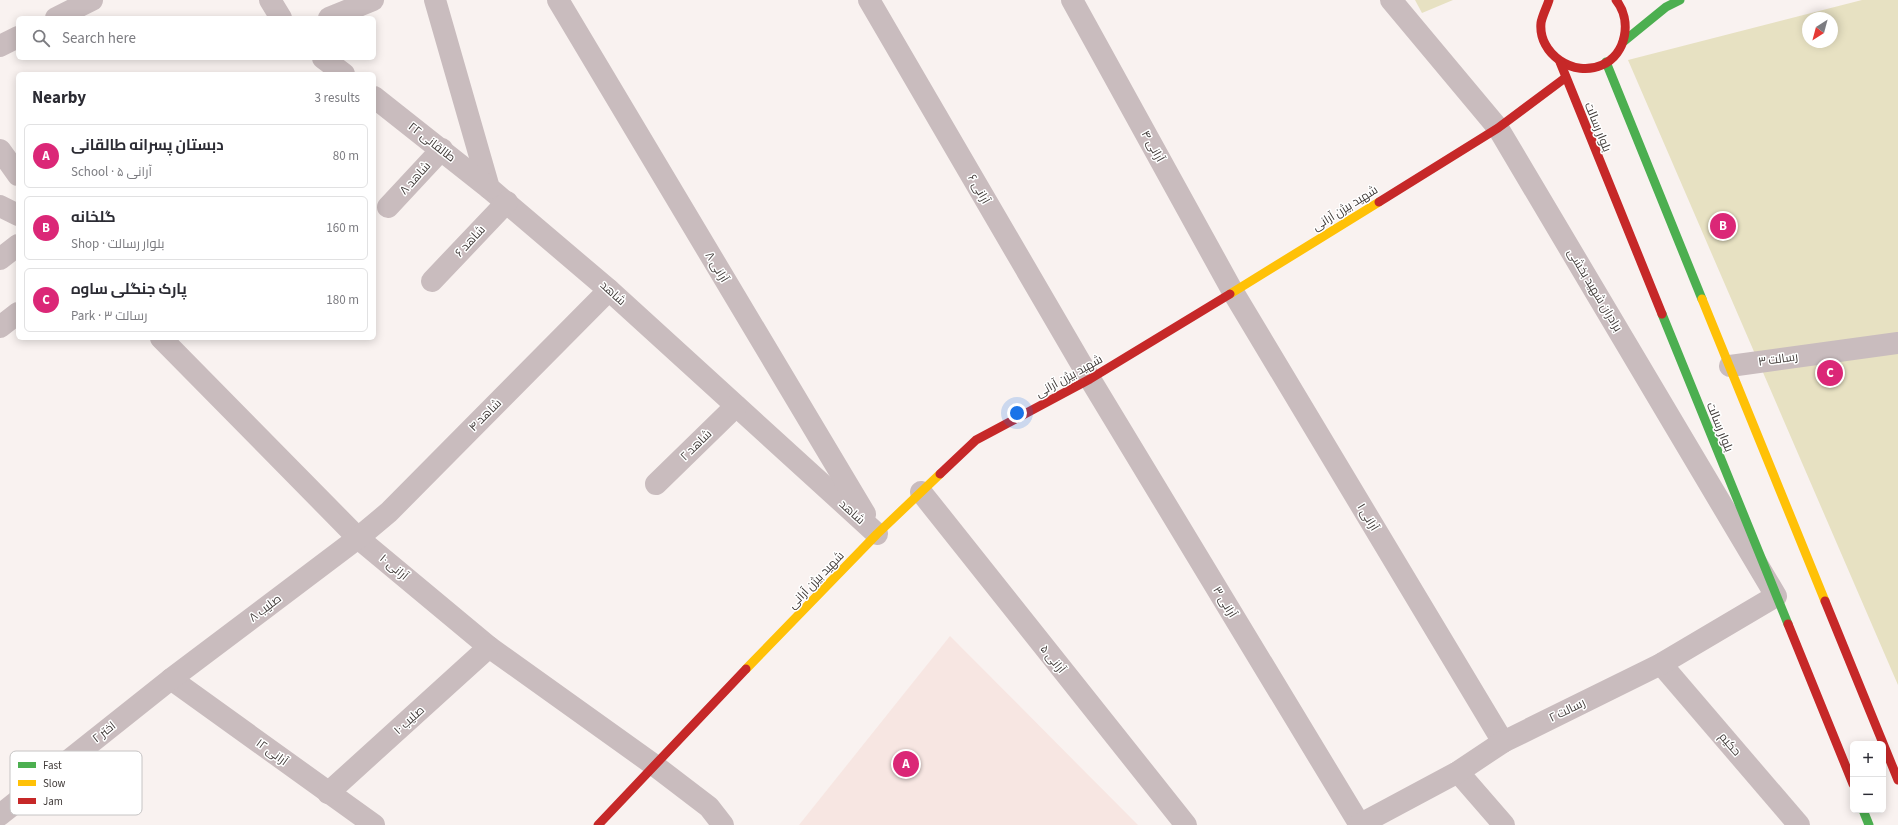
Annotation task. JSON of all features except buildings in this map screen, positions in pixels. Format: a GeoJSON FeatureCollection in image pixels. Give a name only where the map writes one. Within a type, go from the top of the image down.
{"type":"FeatureCollection","features":[{"type":"Feature","properties":{"kind":"main road"},"geometry":{"type":"LineString","coordinates":[[1549,0],[1543,12],[1540,26],[1542,36],[1550,54],[1560,62],[1571,67],[1584,70],[1596,67],[1606,62],[1617,53],[1623,42],[1626,30],[1625,17],[1616,0]]}},
{"type":"Feature","properties":{"kind":"main road"},"geometry":{"type":"LineString","coordinates":[[1623,42],[1666,7],[1680,0]]}},
{"type":"Feature","properties":{"kind":"main road","name":"بلوار رسالت"},"geometry":{"type":"LineString","coordinates":[[1560,62],[1565,78],[1850,777]]}},
{"type":"Feature","properties":{"kind":"main road"},"geometry":{"type":"LineString","coordinates":[[1606,62],[1898,780]]}},
{"type":"Feature","properties":{"kind":"main road","name":"شهید بیژن آرانی"},"geometry":{"type":"LineString","coordinates":[[598,825],[877,534],[976,440],[1090,379],[1233,292],[1498,128],[1565,78]]}},
{"type":"Feature","properties":{"kind":"main road"},"geometry":{"type":"LineString","coordinates":[[1864,813],[1870,825]]}},
{"type":"Feature","properties":{"kind":"street"},"geometry":{"type":"LineString","coordinates":[[60,16],[92,0]]}},
{"type":"Feature","properties":{"kind":"street"},"geometry":{"type":"LineString","coordinates":[[270,0],[280,16]]}},
{"type":"Feature","properties":{"kind":"street"},"geometry":{"type":"LineString","coordinates":[[334,16],[373,0]]}},
{"type":"Feature","properties":{"kind":"street"},"geometry":{"type":"LineString","coordinates":[[435,0],[489,188]]}},
{"type":"Feature","properties":{"kind":"street","name":"آرانی ۸"},"geometry":{"type":"LineString","coordinates":[[558,0],[877,534]]}},
{"type":"Feature","properties":{"kind":"street","name":"آرانی ۶"},"geometry":{"type":"LineString","coordinates":[[869,0],[1090,379]]}},
{"type":"Feature","properties":{"kind":"street","name":"آرانی ۴"},"geometry":{"type":"LineString","coordinates":[[1072,0],[1233,292]]}},
{"type":"Feature","properties":{"kind":"street","name":"برادران شهید بخشی"},"geometry":{"type":"LineString","coordinates":[[1390,0],[1498,128],[1776,596]]}},
{"type":"Feature","properties":{"kind":"street"},"geometry":{"type":"LineString","coordinates":[[0,46],[16,38]]}},
{"type":"Feature","properties":{"kind":"street"},"geometry":{"type":"LineString","coordinates":[[326,60],[341,72]]}},
{"type":"Feature","properties":{"kind":"street","name":"طالقانی ۲۲"},"geometry":{"type":"LineString","coordinates":[[376,99],[442,149],[489,188]]}},
{"type":"Feature","properties":{"kind":"street","name":"شاهد ۸"},"geometry":{"type":"LineString","coordinates":[[388,207],[442,149]]}},
{"type":"Feature","properties":{"kind":"street"},"geometry":{"type":"LineString","coordinates":[[0,150],[16,172]]}},
{"type":"Feature","properties":{"kind":"street","name":"شاهد"},"geometry":{"type":"LineString","coordinates":[[489,188],[610,290],[877,534]]}},
{"type":"Feature","properties":{"kind":"street","name":"شاهد ۶"},"geometry":{"type":"LineString","coordinates":[[432,281],[507,202]]}},
{"type":"Feature","properties":{"kind":"street"},"geometry":{"type":"LineString","coordinates":[[0,206],[16,214]]}},
{"type":"Feature","properties":{"kind":"street"},"geometry":{"type":"LineString","coordinates":[[0,259],[16,247]]}},
{"type":"Feature","properties":{"kind":"street","name":"شاهد ۴"},"geometry":{"type":"LineString","coordinates":[[358,538],[389,512],[610,290]]}},
{"type":"Feature","properties":{"kind":"street","name":"آرانی ۱"},"geometry":{"type":"LineString","coordinates":[[1233,292],[1503,742]]}},
{"type":"Feature","properties":{"kind":"street"},"geometry":{"type":"LineString","coordinates":[[0,327],[16,315]]}},
{"type":"Feature","properties":{"kind":"street","name":"آرانی ۱۰"},"geometry":{"type":"LineString","coordinates":[[163,340],[358,538],[489,647],[654,765],[709,807],[723,825]]}},
{"type":"Feature","properties":{"kind":"street","name":"رسالت ۳"},"geometry":{"type":"LineString","coordinates":[[1730,366],[1898,343]]}},
{"type":"Feature","properties":{"kind":"street","name":"آرانی ۳"},"geometry":{"type":"LineString","coordinates":[[1090,379],[1359,825]]}},
{"type":"Feature","properties":{"kind":"street","name":"شاهد ۲"},"geometry":{"type":"LineString","coordinates":[[656,484],[736,406]]}},
{"type":"Feature","properties":{"kind":"street","name":"آرانی ۵"},"geometry":{"type":"LineString","coordinates":[[921,492],[1186,825]]}},
{"type":"Feature","properties":{"kind":"street","name":"صلیب ۸"},"geometry":{"type":"LineString","coordinates":[[171,679],[358,538]]}},
{"type":"Feature","properties":{"kind":"street","name":"رسالت ۲"},"geometry":{"type":"LineString","coordinates":[[1359,825],[1458,772],[1503,742],[1661,664],[1776,596]]}},
{"type":"Feature","properties":{"kind":"street","name":"صلیب ۱۰"},"geometry":{"type":"LineString","coordinates":[[328,793],[489,647]]}},
{"type":"Feature","properties":{"kind":"street","name":"حکیم"},"geometry":{"type":"LineString","coordinates":[[1661,664],[1799,825]]}},
{"type":"Feature","properties":{"kind":"street","name":"آرانی ۱۲"},"geometry":{"type":"LineString","coordinates":[[171,679],[374,825]]}},
{"type":"Feature","properties":{"kind":"street","name":"اختر ۲"},"geometry":{"type":"LineString","coordinates":[[80,751],[171,679]]}},
{"type":"Feature","properties":{"kind":"street"},"geometry":{"type":"LineString","coordinates":[[1458,772],[1504,825]]}},
{"type":"Feature","properties":{"kind":"street","name":"اختر ۲"},"geometry":{"type":"LineString","coordinates":[[0,815],[10,807]]}},
{"type":"Feature","properties":{"kind":"shaded area"},"geometry":{"type":"Polygon","coordinates":[[[1415,0],[1453,0],[1422,13],[1415,0]]]}},
{"type":"Feature","properties":{"kind":"shaded area"},"geometry":{"type":"Polygon","coordinates":[[[1862,0],[1898,0],[1898,685],[1628,60],[1802,15],[1802,48],[1838,48],[1838,12],[1815,12],[1862,0]]]}},
{"type":"Feature","properties":{"kind":"shaded area"},"geometry":{"type":"Polygon","coordinates":[[[950,636],[1138,825],[799,825],[950,636]]]}},
{"type":"Feature","properties":{"kind":"traffic: fast"},"geometry":{"type":"LineString","coordinates":[[1623,42],[1666,7],[1680,0]]}},
{"type":"Feature","properties":{"kind":"traffic: fast"},"geometry":{"type":"LineString","coordinates":[[1606,62],[1702,299]]}},
{"type":"Feature","properties":{"kind":"traffic: fast"},"geometry":{"type":"LineString","coordinates":[[1662,314],[1788,624]]}},
{"type":"Feature","properties":{"kind":"traffic: fast"},"geometry":{"type":"LineString","coordinates":[[1864,813],[1869,825]]}},
{"type":"Feature","properties":{"kind":"traffic: slow"},"geometry":{"type":"LineString","coordinates":[[1230,294],[1379,202]]}},
{"type":"Feature","properties":{"kind":"traffic: slow"},"geometry":{"type":"LineString","coordinates":[[1702,299],[1825,601]]}},
{"type":"Feature","properties":{"kind":"traffic: slow"},"geometry":{"type":"LineString","coordinates":[[746,669],[877,534],[940,474]]}},
{"type":"Feature","properties":{"kind":"traffic: jam"},"geometry":{"type":"LineString","coordinates":[[1549,0],[1541,23],[1545,44],[1560,60],[1570,66],[1580,68],[1591,68],[1602,65],[1610,60],[1622,45],[1625,26],[1624,17],[1616,0]]}},
{"type":"Feature","properties":{"kind":"traffic: jam"},"geometry":{"type":"LineString","coordinates":[[1560,62],[1662,314]]}},
{"type":"Feature","properties":{"kind":"traffic: jam"},"geometry":{"type":"LineString","coordinates":[[1379,202],[1498,128],[1565,78]]}},
{"type":"Feature","properties":{"kind":"traffic: jam"},"geometry":{"type":"LineString","coordinates":[[940,474],[976,440],[1090,379],[1230,294]]}},
{"type":"Feature","properties":{"kind":"traffic: jam"},"geometry":{"type":"LineString","coordinates":[[1825,601],[1898,780]]}},
{"type":"Feature","properties":{"kind":"traffic: jam"},"geometry":{"type":"LineString","coordinates":[[1788,624],[1850,777]]}},
{"type":"Feature","properties":{"kind":"traffic: jam"},"geometry":{"type":"LineString","coordinates":[[598,825],[746,669]]}},
{"type":"Feature","properties":{"kind":"place","name":"گلخانه"},"geometry":{"type":"Point","coordinates":[1723,226]}},
{"type":"Feature","properties":{"kind":"place","name":"پارک جنگلی ساوه"},"geometry":{"type":"Point","coordinates":[1830,373]}},
{"type":"Feature","properties":{"kind":"place","name":"دبستان پسرانه طالقانی"},"geometry":{"type":"Point","coordinates":[906,764]}}]}
